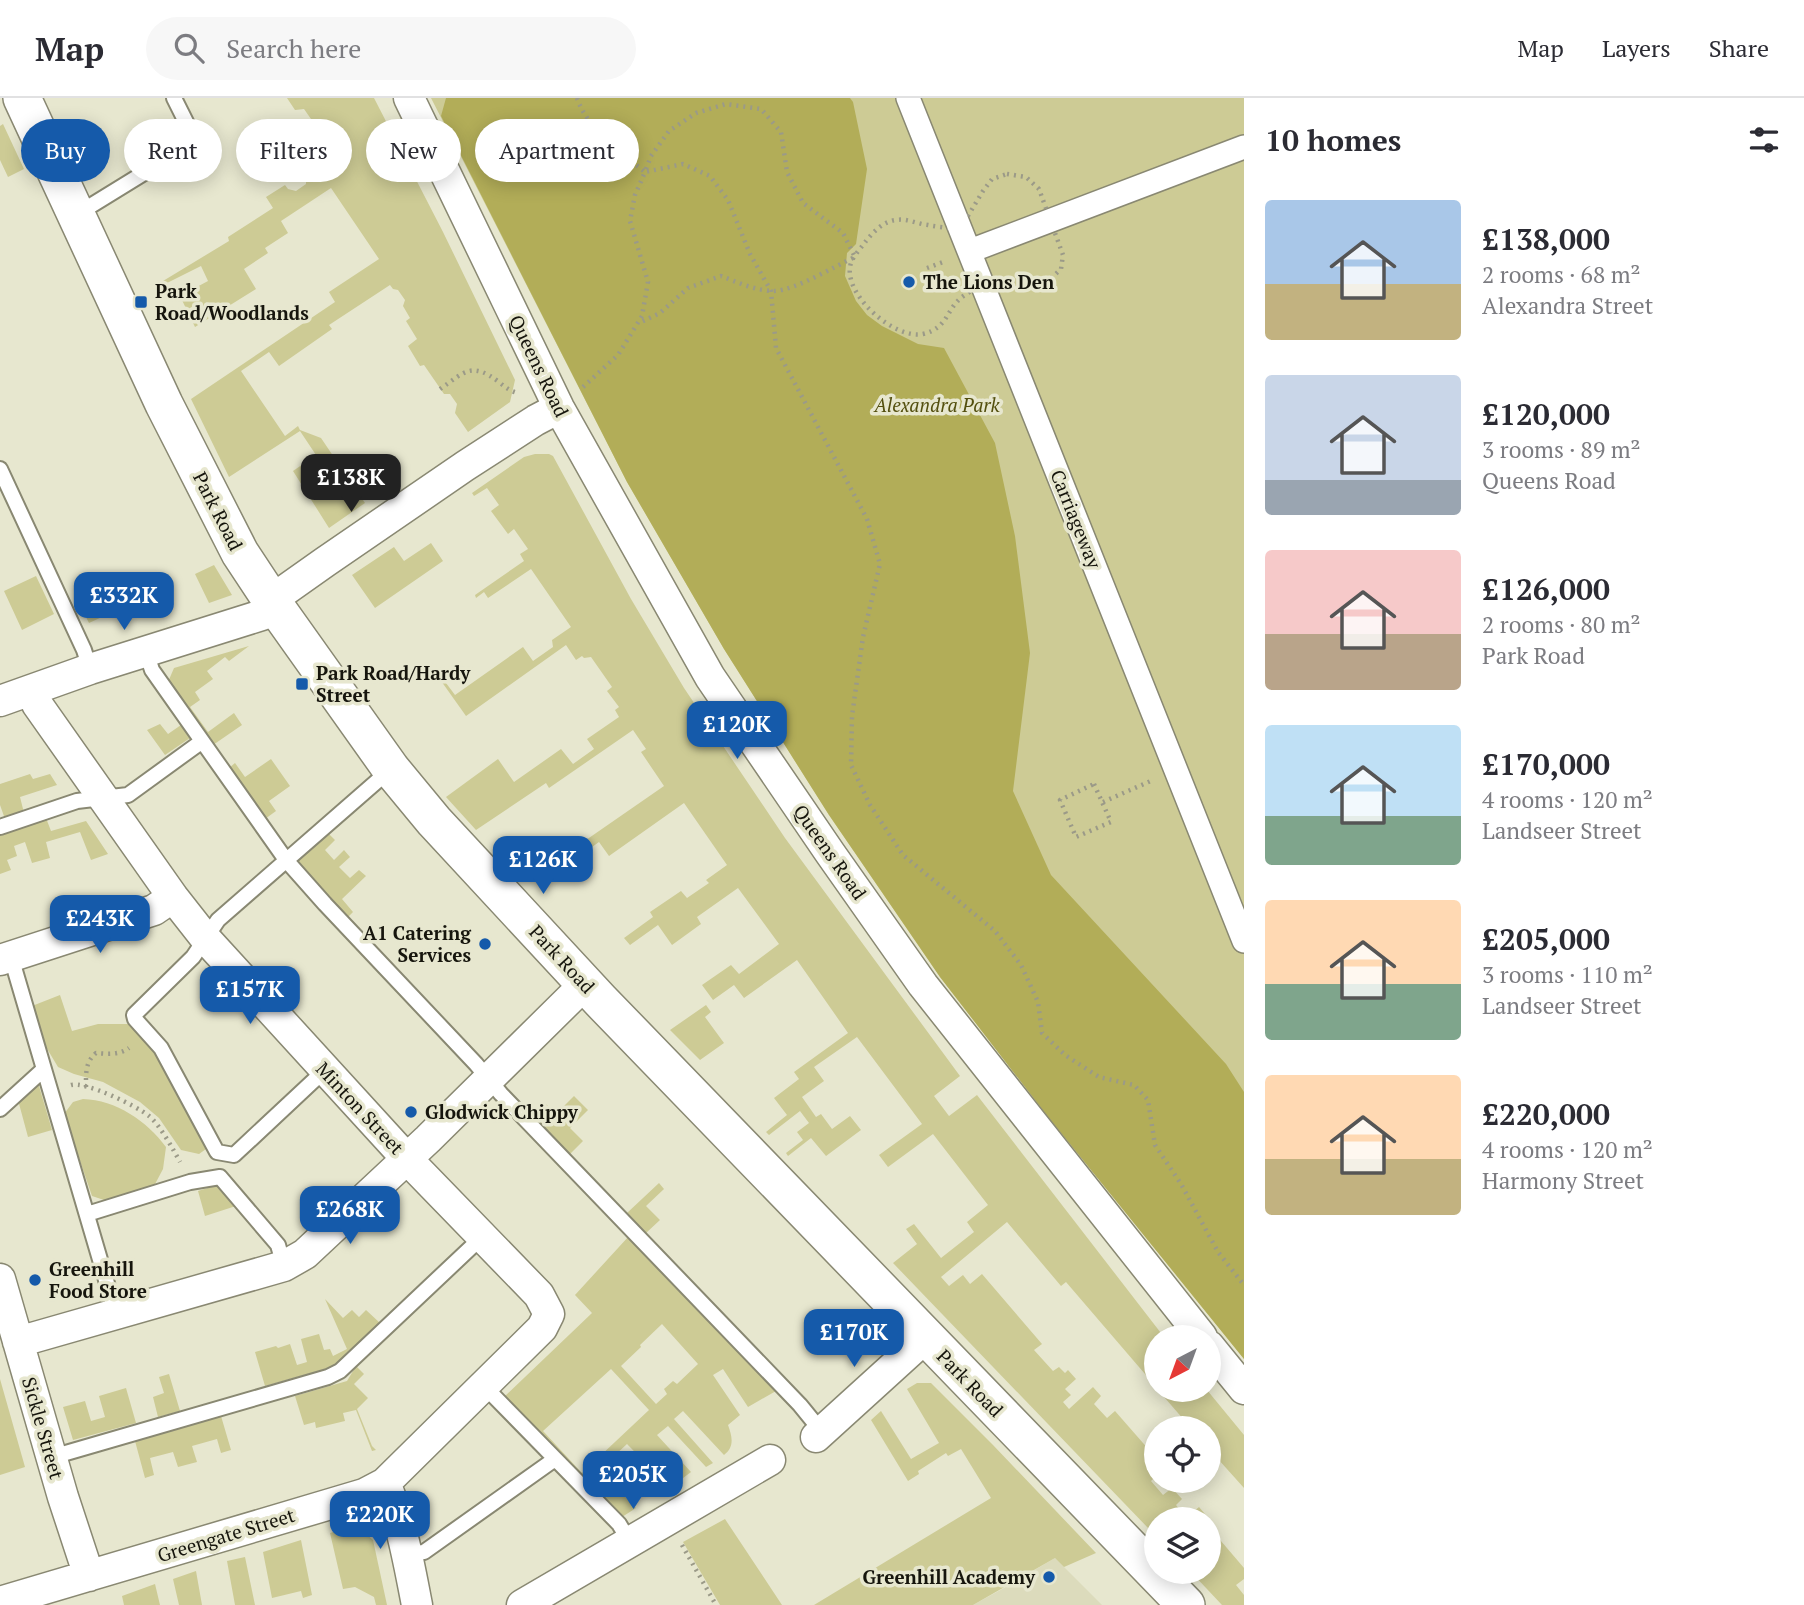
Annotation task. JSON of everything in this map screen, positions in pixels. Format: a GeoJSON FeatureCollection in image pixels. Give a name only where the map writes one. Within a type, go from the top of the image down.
{"type":"FeatureCollection","features":[{"type":"Feature","properties":{"kind":"street","name":"Park Road"},"geometry":{"type":"LineString","coordinates":[[22,98],[164,404],[240,554],[391,769],[433,821],[585,984],[1186,1605]]}},
{"type":"Feature","properties":{"kind":"street","name":"Queens Road"},"geometry":{"type":"LineString","coordinates":[[410,98],[559,408],[710,677],[923,985],[1192,1325]]}},
{"type":"Feature","properties":{"kind":"street","name":"Carriageway"},"geometry":{"type":"LineString","coordinates":[[908,98],[1244,941]]}},
{"type":"Feature","properties":{"kind":"street"},"geometry":{"type":"LineString","coordinates":[[970,251],[1244,147]]}},
{"type":"Feature","properties":{"kind":"street"},"geometry":{"type":"LineString","coordinates":[[0,701],[90,669],[262,615],[284,591],[465,466],[559,408]]}},
{"type":"Feature","properties":{"kind":"street","name":"Minton Street"},"geometry":{"type":"LineString","coordinates":[[32,690],[37,704],[102,799],[206,939],[407,1159],[539,1295],[549,1314]]}},
{"type":"Feature","properties":{"kind":"street"},"geometry":{"type":"LineString","coordinates":[[5,958],[154,911],[173,897]]}},
{"type":"Feature","properties":{"kind":"street"},"geometry":{"type":"LineString","coordinates":[[18,1342],[284,1266],[305,1254],[407,1159],[585,984]]}},
{"type":"Feature","properties":{"kind":"street","name":"Sickle Street"},"geometry":{"type":"LineString","coordinates":[[0,1279],[62,1497],[89,1576]]}},
{"type":"Feature","properties":{"kind":"street","name":"Greengate Street"},"geometry":{"type":"LineString","coordinates":[[0,1602],[35,1599],[89,1576],[364,1494],[385,1483],[542,1328],[549,1314]]}},
{"type":"Feature","properties":{"kind":"street"},"geometry":{"type":"LineString","coordinates":[[819,1435],[925,1338]]}},
{"type":"Feature","properties":{"kind":"street"},"geometry":{"type":"LineString","coordinates":[[1222,1362],[1244,1389]]}},
{"type":"Feature","properties":{"kind":"street"},"geometry":{"type":"LineString","coordinates":[[522,1605],[770,1460]]}},
{"type":"Feature","properties":{"kind":"street"},"geometry":{"type":"LineString","coordinates":[[385,1483],[407,1553],[417,1605]]}},
{"type":"Feature","properties":{"kind":"lane"},"geometry":{"type":"LineString","coordinates":[[76,213],[184,149],[189,128],[174,98]]}},
{"type":"Feature","properties":{"kind":"lane"},"geometry":{"type":"LineString","coordinates":[[0,469],[84,650],[90,669]]}},
{"type":"Feature","properties":{"kind":"lane"},"geometry":{"type":"LineString","coordinates":[[146,652],[152,670],[286,860],[334,915],[477,1064],[488,1080],[800,1405],[819,1435]]}},
{"type":"Feature","properties":{"kind":"lane"},"geometry":{"type":"LineString","coordinates":[[0,827],[78,801],[128,795],[201,742]]}},
{"type":"Feature","properties":{"kind":"lane"},"geometry":{"type":"LineString","coordinates":[[325,1070],[234,1155],[217,1152],[161,1048],[135,1019],[134,1014],[192,957],[218,920],[391,769]]}},
{"type":"Feature","properties":{"kind":"lane"},"geometry":{"type":"LineString","coordinates":[[5,958],[51,1090],[117,1314]]}},
{"type":"Feature","properties":{"kind":"lane"},"geometry":{"type":"LineString","coordinates":[[0,1109],[44,1069]]}},
{"type":"Feature","properties":{"kind":"lane"},"geometry":{"type":"LineString","coordinates":[[87,1214],[190,1182],[220,1178],[278,1245],[284,1266]]}},
{"type":"Feature","properties":{"kind":"lane"},"geometry":{"type":"LineString","coordinates":[[51,1457],[315,1381],[340,1371],[482,1237]]}},
{"type":"Feature","properties":{"kind":"lane"},"geometry":{"type":"LineString","coordinates":[[484,1386],[619,1524],[630,1542]]}},
{"type":"Feature","properties":{"kind":"lane"},"geometry":{"type":"LineString","coordinates":[[407,1553],[424,1552],[555,1459]]}},
{"type":"Feature","properties":{"kind":"path"},"geometry":{"type":"LineString","coordinates":[[577,98],[581,109],[608,142],[645,172]]}},
{"type":"Feature","properties":{"kind":"path"},"geometry":{"type":"LineString","coordinates":[[559,408],[618,355],[642,316],[648,282],[630,221],[635,195],[651,156],[669,131],[696,113],[726,104],[761,109],[781,132],[787,172],[803,203],[843,233],[855,257]]}},
{"type":"Feature","properties":{"kind":"path"},"geometry":{"type":"LineString","coordinates":[[645,172],[683,164],[710,176],[728,200],[750,254],[771,291],[776,348],[867,519],[880,564],[863,637],[852,716],[851,765],[870,805],[903,855],[995,931],[1021,965],[1038,1002],[1042,1033],[1065,1055],[1100,1077],[1133,1085],[1148,1100],[1155,1145],[1181,1184],[1219,1252],[1244,1285]]}},
{"type":"Feature","properties":{"kind":"path"},"geometry":{"type":"LineString","coordinates":[[960,229],[899,219],[888,221],[868,238],[851,264],[851,276],[858,295],[870,310],[892,328],[911,334],[923,334],[937,328],[959,299],[982,285]]}},
{"type":"Feature","properties":{"kind":"path"},"geometry":{"type":"LineString","coordinates":[[637,324],[660,313],[688,288],[721,276],[771,291],[790,289],[855,257]]}},
{"type":"Feature","properties":{"kind":"path"},"geometry":{"type":"LineString","coordinates":[[440,389],[467,371],[478,370],[511,391],[522,394]]}},
{"type":"Feature","properties":{"kind":"path"},"geometry":{"type":"LineString","coordinates":[[1094,784],[1103,802],[1111,822],[1076,837],[1060,800],[1094,784]]}},
{"type":"Feature","properties":{"kind":"path"},"geometry":{"type":"LineString","coordinates":[[1103,802],[1144,784]]}},
{"type":"Feature","properties":{"kind":"path"},"geometry":{"type":"LineString","coordinates":[[86,1087],[89,1058],[96,1053],[113,1054],[125,1051],[143,1027]]}},
{"type":"Feature","properties":{"kind":"path"},"geometry":{"type":"LineString","coordinates":[[51,1090],[76,1083],[107,1094],[150,1116],[172,1146],[190,1182]]}},
{"type":"Feature","properties":{"kind":"path"},"geometry":{"type":"LineString","coordinates":[[677,1537],[716,1605]]}},
{"type":"Feature","properties":{"kind":"shaded area","name":"Greenhill Academy"},"geometry":{"type":"Polygon","coordinates":[[[1055,1558],[1102,1605],[973,1605],[1006,1587],[1055,1558]]]}},
{"type":"Feature","properties":{"kind":"green space"},"geometry":{"type":"Polygon","coordinates":[[[287,98],[374,98],[385,119],[366,119],[366,182],[417,182],[515,380],[510,402],[468,432],[455,413],[457,404],[450,394],[444,394],[424,365],[420,366],[408,346],[417,339],[406,321],[410,318],[403,306],[405,300],[398,290],[390,285],[329,325],[332,329],[279,366],[269,352],[241,371],[285,436],[298,426],[300,430],[321,438],[365,503],[329,528],[293,471],[316,455],[300,431],[229,477],[191,399],[335,302],[329,292],[379,259],[331,188],[281,221],[288,233],[265,248],[268,253],[244,269],[256,289],[195,327],[180,296],[208,281],[201,266],[165,284],[163,281],[229,241],[228,237],[273,208],[266,197],[285,185],[296,191],[306,182],[352,182],[352,119],[311,119],[304,109],[295,110],[287,98]]]}},
{"type":"Feature","properties":{"kind":"green space","name":"Alexandra Park"},"geometry":{"type":"Polygon","coordinates":[[[431,98],[1244,98],[1244,1359],[1222,1332],[1222,1325],[1216,1325],[1049,1118],[940,977],[829,815],[724,649],[627,482],[461,157],[461,119],[442,119],[431,98]]]}},
{"type":"Feature","properties":{"kind":"green space"},"geometry":{"type":"Polygon","coordinates":[[[446,98],[850,98],[853,102],[867,169],[856,244],[847,253],[845,276],[856,301],[867,315],[882,326],[918,344],[944,348],[995,443],[1015,536],[1030,653],[1013,791],[1051,875],[1226,1064],[1244,1092],[1244,1359],[1222,1332],[1222,1325],[1216,1325],[1049,1118],[940,977],[829,815],[724,649],[627,482],[461,155],[461,119],[443,119],[446,98]]]}},
{"type":"Feature","properties":{"kind":"green space"},"geometry":{"type":"Polygon","coordinates":[[[3,124],[21,163],[21,170],[8,177],[0,160],[0,126],[3,124]]]}},
{"type":"Feature","properties":{"kind":"green space"},"geometry":{"type":"Polygon","coordinates":[[[535,454],[553,456],[631,599],[684,688],[785,838],[960,1076],[934,1096],[949,1116],[977,1095],[1155,1325],[1144,1325],[1144,1373],[1066,1282],[1061,1286],[1007,1222],[941,1277],[949,1286],[963,1275],[970,1284],[982,1274],[1042,1344],[1034,1350],[1053,1371],[1059,1367],[1065,1373],[1068,1370],[1076,1379],[1065,1389],[1071,1395],[1063,1402],[1069,1409],[1093,1387],[1101,1396],[1094,1404],[1107,1418],[1115,1411],[1144,1444],[1144,1493],[1177,1493],[1182,1499],[1176,1505],[1178,1507],[1144,1507],[1144,1524],[893,1263],[917,1244],[906,1229],[914,1224],[941,1258],[974,1232],[967,1222],[988,1205],[933,1134],[888,1167],[879,1155],[922,1124],[857,1037],[814,1067],[824,1081],[802,1097],[816,1117],[821,1114],[832,1129],[850,1116],[861,1130],[826,1156],[811,1138],[788,1156],[786,1153],[803,1140],[797,1132],[809,1123],[800,1111],[769,1135],[766,1132],[787,1115],[774,1098],[799,1079],[794,1072],[848,1033],[797,960],[744,998],[734,985],[713,1000],[702,985],[731,965],[739,974],[779,944],[738,888],[697,917],[701,924],[672,945],[658,925],[630,945],[624,938],[653,917],[650,912],[681,891],[687,898],[709,883],[706,880],[727,865],[684,803],[609,856],[599,842],[571,862],[569,859],[589,845],[586,840],[664,786],[641,752],[646,749],[633,730],[549,788],[546,783],[476,830],[446,797],[498,759],[514,782],[561,749],[573,764],[594,749],[587,739],[619,717],[615,710],[619,707],[607,691],[612,687],[591,657],[582,656],[576,660],[566,645],[466,716],[439,678],[440,675],[455,695],[523,647],[533,661],[553,647],[552,640],[571,627],[531,569],[488,598],[484,592],[476,598],[475,595],[524,561],[520,554],[528,549],[514,529],[508,534],[491,511],[499,505],[487,488],[474,496],[472,493],[524,457],[535,454]]]}},
{"type":"Feature","properties":{"kind":"green space"},"geometry":{"type":"Polygon","coordinates":[[[431,543],[443,561],[375,608],[352,575],[394,547],[404,561],[431,543]]]}},
{"type":"Feature","properties":{"kind":"green space"},"geometry":{"type":"Polygon","coordinates":[[[214,565],[232,595],[209,603],[195,574],[214,565]]]}},
{"type":"Feature","properties":{"kind":"green space"},"geometry":{"type":"Polygon","coordinates":[[[36,576],[54,614],[22,630],[4,591],[36,576]]]}},
{"type":"Feature","properties":{"kind":"green space"},"geometry":{"type":"Polygon","coordinates":[[[126,590],[132,603],[89,623],[83,611],[126,590]]]}},
{"type":"Feature","properties":{"kind":"green space"},"geometry":{"type":"Polygon","coordinates":[[[249,646],[229,661],[225,657],[207,671],[213,679],[195,692],[200,700],[190,707],[208,732],[234,713],[242,725],[213,745],[168,682],[174,668],[249,646]]]}},
{"type":"Feature","properties":{"kind":"green space"},"geometry":{"type":"Polygon","coordinates":[[[160,724],[168,734],[181,725],[190,738],[165,755],[147,730],[160,724]]]}},
{"type":"Feature","properties":{"kind":"green space"},"geometry":{"type":"Polygon","coordinates":[[[271,759],[290,786],[269,801],[276,811],[265,819],[229,768],[235,763],[245,777],[271,759]]]}},
{"type":"Feature","properties":{"kind":"green space"},"geometry":{"type":"Polygon","coordinates":[[[30,774],[33,779],[50,774],[57,785],[20,797],[24,813],[5,819],[0,805],[0,784],[30,774]]]}},
{"type":"Feature","properties":{"kind":"green space"},"geometry":{"type":"Polygon","coordinates":[[[46,818],[51,831],[86,821],[108,854],[91,860],[80,832],[46,842],[50,858],[32,863],[25,842],[14,846],[17,856],[7,860],[11,870],[0,874],[0,832],[46,818]]]}},
{"type":"Feature","properties":{"kind":"green space"},"geometry":{"type":"Polygon","coordinates":[[[328,833],[335,840],[325,850],[334,860],[344,850],[350,857],[339,867],[350,878],[359,870],[366,876],[342,899],[353,912],[348,917],[296,859],[328,833]]]}},
{"type":"Feature","properties":{"kind":"green space"},"geometry":{"type":"Polygon","coordinates":[[[60,995],[72,1031],[98,1024],[128,1024],[144,1037],[157,1051],[206,1149],[199,1154],[181,1150],[159,1118],[140,1102],[103,1082],[58,1067],[43,1042],[32,1006],[60,995]]]}},
{"type":"Feature","properties":{"kind":"green space"},"geometry":{"type":"Polygon","coordinates":[[[706,1005],[711,1012],[705,1017],[724,1043],[700,1060],[670,1030],[706,1005]]]}},
{"type":"Feature","properties":{"kind":"green space"},"geometry":{"type":"Polygon","coordinates":[[[35,1083],[39,1086],[52,1130],[28,1137],[18,1100],[35,1083]]]}},
{"type":"Feature","properties":{"kind":"green space"},"geometry":{"type":"Polygon","coordinates":[[[574,1096],[588,1110],[570,1128],[583,1141],[570,1154],[532,1115],[545,1103],[556,1114],[574,1096]]]}},
{"type":"Feature","properties":{"kind":"green space"},"geometry":{"type":"Polygon","coordinates":[[[83,1099],[107,1103],[130,1114],[150,1129],[166,1147],[163,1169],[154,1186],[110,1202],[92,1196],[64,1114],[73,1102],[83,1099]]]}},
{"type":"Feature","properties":{"kind":"green space"},"geometry":{"type":"Polygon","coordinates":[[[659,1183],[664,1189],[646,1206],[660,1220],[646,1233],[627,1213],[659,1183]]]}},
{"type":"Feature","properties":{"kind":"green space"},"geometry":{"type":"Polygon","coordinates":[[[217,1185],[239,1205],[205,1216],[198,1191],[217,1185]]]}},
{"type":"Feature","properties":{"kind":"green space"},"geometry":{"type":"Polygon","coordinates":[[[629,1236],[776,1391],[748,1407],[723,1369],[713,1375],[740,1415],[728,1425],[730,1448],[724,1455],[683,1411],[674,1419],[713,1463],[706,1467],[668,1426],[657,1435],[691,1472],[670,1488],[627,1444],[599,1470],[636,1508],[622,1517],[504,1397],[592,1313],[575,1295],[629,1236]],[[662,1324],[621,1366],[656,1404],[667,1394],[664,1389],[673,1381],[677,1384],[698,1364],[662,1324]],[[611,1369],[543,1431],[582,1473],[649,1410],[611,1369]]]}},
{"type":"Feature","properties":{"kind":"green space"},"geometry":{"type":"Polygon","coordinates":[[[325,1299],[343,1318],[352,1310],[359,1317],[366,1310],[380,1323],[329,1368],[265,1386],[255,1352],[290,1344],[297,1365],[307,1362],[301,1339],[319,1334],[324,1350],[330,1349],[333,1356],[347,1349],[325,1299]]]}},
{"type":"Feature","properties":{"kind":"green space"},"geometry":{"type":"Polygon","coordinates":[[[356,1366],[364,1374],[354,1384],[368,1398],[357,1409],[376,1450],[372,1451],[356,1410],[343,1413],[345,1421],[316,1428],[315,1422],[304,1425],[295,1396],[347,1381],[356,1366]]]}},
{"type":"Feature","properties":{"kind":"green space"},"geometry":{"type":"Polygon","coordinates":[[[169,1374],[180,1411],[158,1417],[153,1397],[164,1393],[159,1377],[169,1374]]]}},
{"type":"Feature","properties":{"kind":"green space"},"geometry":{"type":"Polygon","coordinates":[[[0,1379],[25,1467],[0,1475],[0,1379]]]}},
{"type":"Feature","properties":{"kind":"green space"},"geometry":{"type":"Polygon","coordinates":[[[917,1383],[931,1383],[1096,1553],[1064,1567],[1055,1558],[973,1605],[814,1605],[991,1498],[961,1449],[948,1456],[946,1453],[918,1471],[919,1474],[908,1481],[871,1420],[881,1411],[911,1459],[939,1443],[907,1389],[917,1383]]]}},
{"type":"Feature","properties":{"kind":"green space"},"geometry":{"type":"Polygon","coordinates":[[[126,1388],[136,1423],[73,1440],[63,1407],[85,1401],[91,1421],[105,1417],[99,1396],[126,1388]]]}},
{"type":"Feature","properties":{"kind":"green space"},"geometry":{"type":"Polygon","coordinates":[[[1168,1402],[1217,1402],[1244,1435],[1244,1488],[1221,1462],[1221,1416],[1181,1416],[1168,1402]]]}},
{"type":"Feature","properties":{"kind":"green space"},"geometry":{"type":"Polygon","coordinates":[[[221,1416],[231,1450],[221,1453],[217,1439],[192,1446],[197,1462],[178,1467],[173,1452],[150,1458],[154,1475],[145,1478],[135,1441],[221,1416]]]}},
{"type":"Feature","properties":{"kind":"green space"},"geometry":{"type":"Polygon","coordinates":[[[725,1519],[782,1605],[720,1605],[683,1542],[725,1519]]]}},
{"type":"Feature","properties":{"kind":"green space"},"geometry":{"type":"Polygon","coordinates":[[[356,1525],[373,1540],[387,1605],[376,1605],[374,1597],[355,1587],[343,1589],[330,1533],[356,1525]]]}},
{"type":"Feature","properties":{"kind":"green space"},"geometry":{"type":"Polygon","coordinates":[[[301,1540],[312,1595],[303,1598],[301,1591],[272,1598],[263,1552],[301,1540]]]}},
{"type":"Feature","properties":{"kind":"green space"},"geometry":{"type":"Polygon","coordinates":[[[1221,1541],[1244,1568],[1244,1579],[1236,1585],[1244,1595],[1244,1605],[1222,1605],[1202,1584],[1221,1584],[1221,1541]]]}},
{"type":"Feature","properties":{"kind":"green space"},"geometry":{"type":"Polygon","coordinates":[[[245,1557],[255,1605],[235,1605],[227,1561],[245,1557]]]}},
{"type":"Feature","properties":{"kind":"green space"},"geometry":{"type":"Polygon","coordinates":[[[196,1571],[202,1605],[179,1605],[173,1579],[196,1571]]]}},
{"type":"Feature","properties":{"kind":"green space"},"geometry":{"type":"Polygon","coordinates":[[[155,1584],[160,1605],[124,1605],[122,1596],[155,1584]]]}},
{"type":"Feature","properties":{"kind":"place","name":"The Lions Den"},"geometry":{"type":"Point","coordinates":[909,282]}},
{"type":"Feature","properties":{"kind":"place","name":"Park Road/Woodlands"},"geometry":{"type":"Point","coordinates":[141,302]}},
{"type":"Feature","properties":{"kind":"place","name":"Park Road/Hardy Street"},"geometry":{"type":"Point","coordinates":[302,684]}},
{"type":"Feature","properties":{"kind":"place","name":"A1 Catering Services"},"geometry":{"type":"Point","coordinates":[485,944]}},
{"type":"Feature","properties":{"kind":"place","name":"Glodwick Chippy"},"geometry":{"type":"Point","coordinates":[411,1112]}},
{"type":"Feature","properties":{"kind":"place","name":"Greenhill Food Store"},"geometry":{"type":"Point","coordinates":[35,1280]}},
{"type":"Feature","properties":{"kind":"place","name":"Greenhill Academy"},"geometry":{"type":"Point","coordinates":[1049,1577]}}]}
